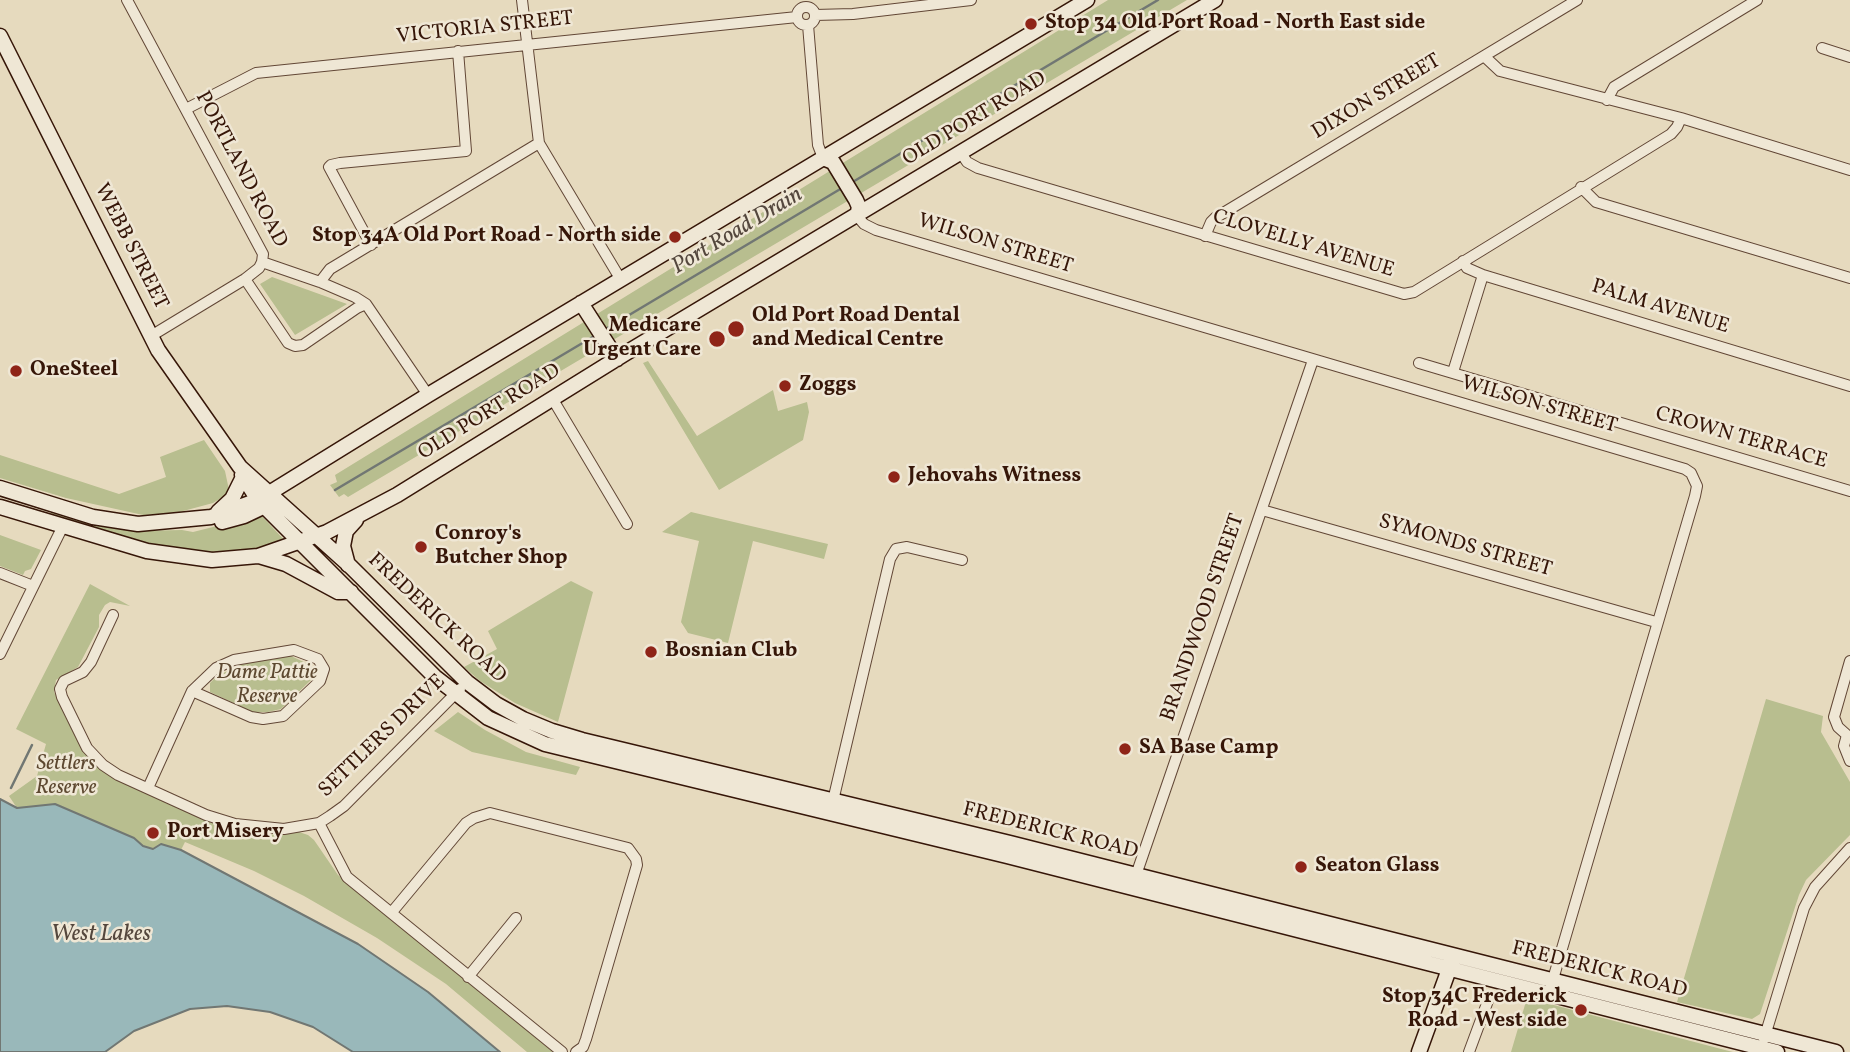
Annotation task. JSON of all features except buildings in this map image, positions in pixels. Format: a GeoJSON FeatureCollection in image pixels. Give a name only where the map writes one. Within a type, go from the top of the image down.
{"type":"FeatureCollection","features":[{"type":"Feature","properties":{"kind":"main road"},"geometry":{"type":"LineString","coordinates":[[0,488],[93,517],[138,523],[177,522],[211,517],[266,500],[428,395],[581,303],[829,161],[1068,5],[1087,0]]}},
{"type":"Feature","properties":{"kind":"main road","name":"OLD PORT ROAD"},"geometry":{"type":"LineString","coordinates":[[0,507],[147,551],[179,557],[212,560],[258,556],[302,542],[362,514],[435,472],[552,398],[1215,0]]}},
{"type":"Feature","properties":{"kind":"main road","name":"WEBB STREET"},"geometry":{"type":"LineString","coordinates":[[0,36],[151,336],[199,412],[242,472],[266,500]]}},
{"type":"Feature","properties":{"kind":"main road"},"geometry":{"type":"LineString","coordinates":[[829,161],[856,200],[859,207],[857,216]]}},
{"type":"Feature","properties":{"kind":"main road"},"geometry":{"type":"LineString","coordinates":[[581,303],[617,359]]}},
{"type":"Feature","properties":{"kind":"main road"},"geometry":{"type":"LineString","coordinates":[[211,517],[232,499],[242,472]]}},
{"type":"Feature","properties":{"kind":"main road","name":"FREDERICK ROAD"},"geometry":{"type":"LineString","coordinates":[[266,500],[316,536],[349,565],[467,682],[496,704],[552,732],[832,807],[1763,1041],[1836,1052]]}},
{"type":"Feature","properties":{"kind":"main road","name":"FREDERICK ROAD"},"geometry":{"type":"LineString","coordinates":[[266,500],[302,542],[455,694],[502,726],[553,746],[832,807]]}},
{"type":"Feature","properties":{"kind":"main road"},"geometry":{"type":"LineString","coordinates":[[349,565],[343,546],[346,531],[362,514]]}},
{"type":"Feature","properties":{"kind":"main road"},"geometry":{"type":"LineString","coordinates":[[258,556],[286,564],[338,593],[351,592]]}},
{"type":"Feature","properties":{"kind":"main road"},"geometry":{"type":"LineString","coordinates":[[1424,1051],[1451,962]]}},
{"type":"Feature","properties":{"kind":"main road","name":"FREDERICK ROAD"},"geometry":{"type":"LineString","coordinates":[[1763,1041],[1777,1052]]}},
{"type":"Feature","properties":{"kind":"street","name":"PORTLAND ROAD"},"geometry":{"type":"LineString","coordinates":[[127,0],[263,254],[262,262],[320,282],[366,304]]}},
{"type":"Feature","properties":{"kind":"street"},"geometry":{"type":"LineString","coordinates":[[522,0],[539,143],[621,280]]}},
{"type":"Feature","properties":{"kind":"street"},"geometry":{"type":"LineString","coordinates":[[815,15],[853,14],[971,0]]}},
{"type":"Feature","properties":{"kind":"street","name":"DIXON STREET"},"geometry":{"type":"LineString","coordinates":[[1205,236],[1215,218],[1577,0]]}},
{"type":"Feature","properties":{"kind":"street"},"geometry":{"type":"LineString","coordinates":[[1607,100],[1614,87],[1757,0]]}},
{"type":"Feature","properties":{"kind":"street"},"geometry":{"type":"LineString","coordinates":[[805,3],[815,15],[808,25],[799,22],[797,17],[805,3]]}},
{"type":"Feature","properties":{"kind":"street","name":"VICTORIA STREET"},"geometry":{"type":"LineString","coordinates":[[186,109],[256,73],[797,17]]}},
{"type":"Feature","properties":{"kind":"street"},"geometry":{"type":"LineString","coordinates":[[808,25],[818,145],[829,161]]}},
{"type":"Feature","properties":{"kind":"street"},"geometry":{"type":"LineString","coordinates":[[1822,48],[1850,57]]}},
{"type":"Feature","properties":{"kind":"street"},"geometry":{"type":"LineString","coordinates":[[370,245],[328,167],[341,163],[466,151],[458,51]]}},
{"type":"Feature","properties":{"kind":"street"},"geometry":{"type":"LineString","coordinates":[[1484,56],[1500,71],[1681,118],[1850,170]]}},
{"type":"Feature","properties":{"kind":"street","name":"CLOVELLY AVENUE"},"geometry":{"type":"LineString","coordinates":[[961,153],[967,162],[978,168],[1404,294],[1414,292],[1671,134],[1681,118]]}},
{"type":"Feature","properties":{"kind":"street"},"geometry":{"type":"LineString","coordinates":[[320,282],[330,270],[539,143]]}},
{"type":"Feature","properties":{"kind":"street"},"geometry":{"type":"LineString","coordinates":[[1581,187],[1596,202],[1850,278]]}},
{"type":"Feature","properties":{"kind":"street","name":"WILSON STREET"},"geometry":{"type":"LineString","coordinates":[[857,216],[864,224],[876,230],[1685,469],[1691,473],[1696,486],[1695,496],[1550,987]]}},
{"type":"Feature","properties":{"kind":"street","name":"PALM AVENUE"},"geometry":{"type":"LineString","coordinates":[[1463,261],[1465,266],[1483,275],[1850,386]]}},
{"type":"Feature","properties":{"kind":"street"},"geometry":{"type":"LineString","coordinates":[[151,336],[245,279],[259,268],[262,262]]}},
{"type":"Feature","properties":{"kind":"street"},"geometry":{"type":"LineString","coordinates":[[1453,372],[1483,275]]}},
{"type":"Feature","properties":{"kind":"street"},"geometry":{"type":"LineString","coordinates":[[245,279],[288,343],[295,346],[303,345],[366,304],[428,395]]}},
{"type":"Feature","properties":{"kind":"street","name":"BRANDWOOD STREET"},"geometry":{"type":"LineString","coordinates":[[1134,882],[1313,360]]}},
{"type":"Feature","properties":{"kind":"street","name":"CROWN TERRACE"},"geometry":{"type":"LineString","coordinates":[[1419,363],[1850,492]]}},
{"type":"Feature","properties":{"kind":"street"},"geometry":{"type":"LineString","coordinates":[[552,398],[627,524]]}},
{"type":"Feature","properties":{"kind":"street","name":"SYMONDS STREET"},"geometry":{"type":"LineString","coordinates":[[1262,510],[1656,622]]}},
{"type":"Feature","properties":{"kind":"street"},"geometry":{"type":"LineString","coordinates":[[0,654],[63,526]]}},
{"type":"Feature","properties":{"kind":"street"},"geometry":{"type":"LineString","coordinates":[[832,807],[890,559],[895,550],[907,547],[962,560]]}},
{"type":"Feature","properties":{"kind":"street"},"geometry":{"type":"LineString","coordinates":[[0,573],[33,586]]}},
{"type":"Feature","properties":{"kind":"street","name":"SETTLERS DRIVE"},"geometry":{"type":"LineString","coordinates":[[113,615],[91,662],[83,671],[64,681],[60,689],[86,748],[118,775],[206,815],[235,824],[284,830],[319,823],[344,806],[467,682]]}},
{"type":"Feature","properties":{"kind":"street"},"geometry":{"type":"LineString","coordinates":[[148,788],[191,691],[216,668],[234,660],[294,650],[318,659],[324,669],[320,681],[283,716],[263,719],[251,717],[191,691]]}},
{"type":"Feature","properties":{"kind":"street"},"geometry":{"type":"LineString","coordinates":[[1850,661],[1834,717],[1838,727],[1848,734],[1844,746],[1850,761]]}},
{"type":"Feature","properties":{"kind":"street"},"geometry":{"type":"LineString","coordinates":[[392,912],[466,823],[490,813],[628,848],[637,865],[586,1039],[576,1052]]}},
{"type":"Feature","properties":{"kind":"street"},"geometry":{"type":"LineString","coordinates":[[319,823],[347,877],[562,1052]]}},
{"type":"Feature","properties":{"kind":"street"},"geometry":{"type":"LineString","coordinates":[[1763,1041],[1804,908],[1815,887],[1850,848]]}},
{"type":"Feature","properties":{"kind":"street"},"geometry":{"type":"LineString","coordinates":[[468,977],[516,918]]}},
{"type":"Feature","properties":{"kind":"street"},"geometry":{"type":"LineString","coordinates":[[1469,1052],[1489,999]]}},
{"type":"Feature","properties":{"kind":"green space"},"geometry":{"type":"Polygon","coordinates":[[[1108,0],[1187,0],[348,497],[344,494],[339,497],[330,485],[337,482],[335,475],[1108,0]]]}},
{"type":"Feature","properties":{"kind":"green space"},"geometry":{"type":"Polygon","coordinates":[[[272,277],[347,304],[295,335],[260,284],[272,277]]]}},
{"type":"Feature","properties":{"kind":"green space"},"geometry":{"type":"Polygon","coordinates":[[[648,361],[697,436],[773,390],[778,411],[807,402],[809,412],[803,440],[719,490],[643,363],[648,361]]]}},
{"type":"Feature","properties":{"kind":"green space"},"geometry":{"type":"Polygon","coordinates":[[[204,440],[225,471],[229,490],[213,503],[172,514],[143,515],[66,498],[0,478],[0,455],[119,494],[166,477],[160,457],[204,440]]]}},
{"type":"Feature","properties":{"kind":"green space"},"geometry":{"type":"Polygon","coordinates":[[[51,512],[135,531],[193,532],[261,515],[286,542],[264,549],[226,553],[195,552],[96,530],[51,512]]]}},
{"type":"Feature","properties":{"kind":"green space"},"geometry":{"type":"Polygon","coordinates":[[[691,512],[828,544],[824,559],[753,541],[728,643],[688,633],[681,622],[699,541],[662,532],[691,512]]]}},
{"type":"Feature","properties":{"kind":"green space"},"geometry":{"type":"Polygon","coordinates":[[[0,535],[41,550],[31,569],[23,575],[0,566],[0,535]]]}},
{"type":"Feature","properties":{"kind":"green space"},"geometry":{"type":"Polygon","coordinates":[[[571,581],[593,592],[558,722],[515,703],[480,681],[464,667],[497,649],[488,631],[571,581]]]}},
{"type":"Feature","properties":{"kind":"green space","name":"Settlers Reserve"},"geometry":{"type":"Polygon","coordinates":[[[90,584],[130,606],[110,602],[105,605],[99,615],[99,627],[78,667],[56,680],[54,692],[90,759],[112,777],[217,823],[249,832],[278,835],[299,832],[308,835],[338,875],[553,1052],[527,1052],[446,984],[377,938],[254,871],[185,842],[181,850],[162,844],[153,849],[143,846],[134,838],[55,805],[17,808],[9,796],[37,776],[46,744],[16,729],[90,584]]]}},
{"type":"Feature","properties":{"kind":"green space","name":"Dame Pattie Reserve"},"geometry":{"type":"Polygon","coordinates":[[[291,656],[315,670],[312,679],[281,709],[253,712],[210,692],[210,683],[217,676],[242,664],[291,656]]]}},
{"type":"Feature","properties":{"kind":"green space"},"geometry":{"type":"Polygon","coordinates":[[[1766,699],[1823,716],[1821,732],[1850,782],[1850,835],[1806,880],[1760,1014],[1752,1019],[1677,1002],[1766,699]]]}},
{"type":"Feature","properties":{"kind":"green space"},"geometry":{"type":"Polygon","coordinates":[[[458,712],[526,752],[580,767],[576,775],[472,752],[434,731],[458,712]]]}},
{"type":"Feature","properties":{"kind":"green space"},"geometry":{"type":"Polygon","coordinates":[[[1527,998],[1725,1050],[1733,1052],[1511,1052],[1527,998]]]}},
{"type":"Feature","properties":{"kind":"water","name":"West Lakes"},"geometry":{"type":"Polygon","coordinates":[[[0,799],[17,808],[55,804],[134,838],[143,846],[153,849],[161,844],[181,850],[358,944],[428,992],[500,1052],[353,1052],[313,1027],[270,1012],[227,1006],[190,1009],[134,1031],[105,1052],[0,1052],[0,799]]]}},
{"type":"Feature","properties":{"kind":"waterway","name":"Port Road Drain"},"geometry":{"type":"LineString","coordinates":[[851,183],[1158,0]]}},
{"type":"Feature","properties":{"kind":"waterway","name":"Port Road Drain"},"geometry":{"type":"LineString","coordinates":[[604,330],[842,188]]}},
{"type":"Feature","properties":{"kind":"waterway","name":"Port Road Drain"},"geometry":{"type":"LineString","coordinates":[[335,490],[596,335]]}},
{"type":"Feature","properties":{"kind":"waterway","name":"Port Road Drain"},"geometry":{"type":"LineString","coordinates":[[11,788],[32,745]]}},
{"type":"Feature","properties":{"kind":"place","name":"Stop 34 Old Port Road - North East side"},"geometry":{"type":"Point","coordinates":[1031,24]}},
{"type":"Feature","properties":{"kind":"place","name":"Stop 34A Old Port Road - North side"},"geometry":{"type":"Point","coordinates":[675,237]}},
{"type":"Feature","properties":{"kind":"place","name":"Old Port Road Dental and Medical Centre"},"geometry":{"type":"Point","coordinates":[736,329]}},
{"type":"Feature","properties":{"kind":"place","name":"Medicare Urgent Care"},"geometry":{"type":"Point","coordinates":[717,339]}},
{"type":"Feature","properties":{"kind":"place","name":"OneSteel"},"geometry":{"type":"Point","coordinates":[16,371]}},
{"type":"Feature","properties":{"kind":"place","name":"Zoggs"},"geometry":{"type":"Point","coordinates":[785,386]}},
{"type":"Feature","properties":{"kind":"place","name":"Jehovahs Witness"},"geometry":{"type":"Point","coordinates":[894,477]}},
{"type":"Feature","properties":{"kind":"place","name":"Conroy's Butcher Shop"},"geometry":{"type":"Point","coordinates":[421,547]}},
{"type":"Feature","properties":{"kind":"place","name":"Bosnian Club"},"geometry":{"type":"Point","coordinates":[651,652]}},
{"type":"Feature","properties":{"kind":"place","name":"SA Base Camp"},"geometry":{"type":"Point","coordinates":[1125,749]}},
{"type":"Feature","properties":{"kind":"place","name":"Port Misery"},"geometry":{"type":"Point","coordinates":[153,833]}},
{"type":"Feature","properties":{"kind":"place","name":"Seaton Glass"},"geometry":{"type":"Point","coordinates":[1301,867]}},
{"type":"Feature","properties":{"kind":"place","name":"Stop 34C Frederick Road - West side"},"geometry":{"type":"Point","coordinates":[1581,1010]}}]}
